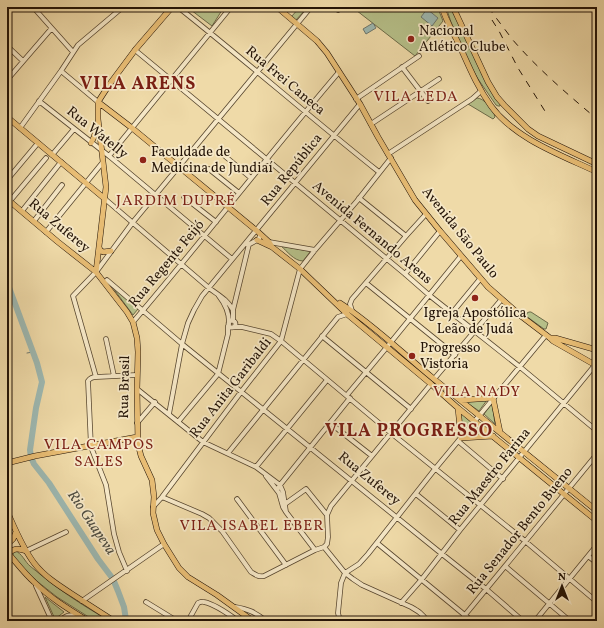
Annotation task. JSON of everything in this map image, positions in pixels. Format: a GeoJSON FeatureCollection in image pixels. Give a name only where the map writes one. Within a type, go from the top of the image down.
{"type":"FeatureCollection","features":[{"type":"Feature","properties":{"kind":"main road"},"geometry":{"type":"LineString","coordinates":[[96,272],[106,187],[98,120],[98,102],[135,50],[172,7]]}},
{"type":"Feature","properties":{"kind":"main road","name":"Avenida São Paulo"},"geometry":{"type":"LineString","coordinates":[[277,7],[317,41],[327,53],[360,104],[415,200],[480,279],[502,300],[553,341],[596,366]]}},
{"type":"Feature","properties":{"kind":"main road"},"geometry":{"type":"LineString","coordinates":[[453,7],[488,82],[504,105],[523,125],[538,136],[597,164]]}},
{"type":"Feature","properties":{"kind":"main road"},"geometry":{"type":"LineString","coordinates":[[441,8],[470,70],[481,91],[492,107],[513,128],[535,143],[597,172]]}},
{"type":"Feature","properties":{"kind":"main road"},"geometry":{"type":"LineString","coordinates":[[98,102],[132,128],[258,233],[330,297],[391,342],[474,422],[597,521]]}},
{"type":"Feature","properties":{"kind":"main road"},"geometry":{"type":"LineString","coordinates":[[492,107],[501,108],[504,105]]}},
{"type":"Feature","properties":{"kind":"main road"},"geometry":{"type":"LineString","coordinates":[[7,117],[105,199]]}},
{"type":"Feature","properties":{"kind":"main road"},"geometry":{"type":"LineString","coordinates":[[91,143],[96,131],[98,120]]}},
{"type":"Feature","properties":{"kind":"main road","name":"Rua Zuferey"},"geometry":{"type":"LineString","coordinates":[[8,200],[96,272]]}},
{"type":"Feature","properties":{"kind":"main road"},"geometry":{"type":"LineString","coordinates":[[256,240],[271,244]]}},
{"type":"Feature","properties":{"kind":"main road"},"geometry":{"type":"LineString","coordinates":[[99,246],[100,250],[103,252],[111,251]]}},
{"type":"Feature","properties":{"kind":"main road","name":"Rua Brasil"},"geometry":{"type":"LineString","coordinates":[[96,272],[111,287],[127,312],[133,322],[137,338],[138,450],[152,480],[154,520],[157,530],[179,568],[188,577],[217,594],[253,621]]}},
{"type":"Feature","properties":{"kind":"main road"},"geometry":{"type":"LineString","coordinates":[[350,313],[387,347],[432,381],[461,400],[597,511]]}},
{"type":"Feature","properties":{"kind":"main road"},"geometry":{"type":"LineString","coordinates":[[548,336],[597,350]]}},
{"type":"Feature","properties":{"kind":"main road"},"geometry":{"type":"LineString","coordinates":[[581,356],[587,347]]}},
{"type":"Feature","properties":{"kind":"main road"},"geometry":{"type":"LineString","coordinates":[[461,400],[493,398],[500,432]]}},
{"type":"Feature","properties":{"kind":"main road"},"geometry":{"type":"LineString","coordinates":[[458,408],[460,439],[493,436]]}},
{"type":"Feature","properties":{"kind":"main road"},"geometry":{"type":"LineString","coordinates":[[7,463],[35,456],[91,447],[137,437]]}},
{"type":"Feature","properties":{"kind":"main road"},"geometry":{"type":"LineString","coordinates":[[7,511],[16,533],[26,551],[46,576],[57,585],[114,621]]}},
{"type":"Feature","properties":{"kind":"main road"},"geometry":{"type":"LineString","coordinates":[[7,541],[11,541],[16,533]]}},
{"type":"Feature","properties":{"kind":"main road"},"geometry":{"type":"LineString","coordinates":[[26,551],[15,549],[8,552],[35,584],[77,615],[87,620]]}},
{"type":"Feature","properties":{"kind":"street"},"geometry":{"type":"LineString","coordinates":[[7,43],[9,7]]}},
{"type":"Feature","properties":{"kind":"street"},"geometry":{"type":"LineString","coordinates":[[33,7],[73,52]]}},
{"type":"Feature","properties":{"kind":"street"},"geometry":{"type":"LineString","coordinates":[[20,128],[78,45],[123,7]]}},
{"type":"Feature","properties":{"kind":"street","name":"Rua Frei Caneca"},"geometry":{"type":"LineString","coordinates":[[178,7],[333,136],[379,172]]}},
{"type":"Feature","properties":{"kind":"street"},"geometry":{"type":"LineString","coordinates":[[109,156],[231,7]]}},
{"type":"Feature","properties":{"kind":"street"},"geometry":{"type":"LineString","coordinates":[[96,377],[74,296],[96,272],[133,222],[312,7]]}},
{"type":"Feature","properties":{"kind":"street"},"geometry":{"type":"LineString","coordinates":[[334,7],[338,10]]}},
{"type":"Feature","properties":{"kind":"street"},"geometry":{"type":"LineString","coordinates":[[7,80],[51,29]]}},
{"type":"Feature","properties":{"kind":"street"},"geometry":{"type":"LineString","coordinates":[[7,46],[23,61]]}},
{"type":"Feature","properties":{"kind":"street","name":"Avenida Fernando Arens"},"geometry":{"type":"LineString","coordinates":[[135,50],[429,295],[597,431]]}},
{"type":"Feature","properties":{"kind":"street"},"geometry":{"type":"LineString","coordinates":[[356,99],[419,56]]}},
{"type":"Feature","properties":{"kind":"street"},"geometry":{"type":"LineString","coordinates":[[402,67],[428,101]]}},
{"type":"Feature","properties":{"kind":"street"},"geometry":{"type":"LineString","coordinates":[[61,71],[98,102]]}},
{"type":"Feature","properties":{"kind":"street","name":"Rua Regente Feijó"},"geometry":{"type":"LineString","coordinates":[[133,322],[339,72]]}},
{"type":"Feature","properties":{"kind":"street"},"geometry":{"type":"LineString","coordinates":[[371,124],[439,79]]}},
{"type":"Feature","properties":{"kind":"street"},"geometry":{"type":"LineString","coordinates":[[300,269],[359,198],[390,156],[472,99],[481,91]]}},
{"type":"Feature","properties":{"kind":"street","name":"Rua Watelly"},"geometry":{"type":"LineString","coordinates":[[39,101],[109,156],[232,259]]}},
{"type":"Feature","properties":{"kind":"street","name":"Rua República"},"geometry":{"type":"LineString","coordinates":[[258,233],[295,183],[360,104]]}},
{"type":"Feature","properties":{"kind":"street"},"geometry":{"type":"LineString","coordinates":[[52,155],[74,129]]}},
{"type":"Feature","properties":{"kind":"street"},"geometry":{"type":"LineString","coordinates":[[7,180],[38,143]]}},
{"type":"Feature","properties":{"kind":"street"},"geometry":{"type":"LineString","coordinates":[[220,152],[251,178]]}},
{"type":"Feature","properties":{"kind":"street"},"geometry":{"type":"LineString","coordinates":[[8,200],[46,158]]}},
{"type":"Feature","properties":{"kind":"street"},"geometry":{"type":"LineString","coordinates":[[22,211],[61,162]]}},
{"type":"Feature","properties":{"kind":"street"},"geometry":{"type":"LineString","coordinates":[[46,232],[103,162]]}},
{"type":"Feature","properties":{"kind":"street"},"geometry":{"type":"LineString","coordinates":[[209,169],[239,193]]}},
{"type":"Feature","properties":{"kind":"street"},"geometry":{"type":"LineString","coordinates":[[34,221],[62,185]]}},
{"type":"Feature","properties":{"kind":"street"},"geometry":{"type":"LineString","coordinates":[[184,197],[216,222]]}},
{"type":"Feature","properties":{"kind":"street"},"geometry":{"type":"LineString","coordinates":[[359,198],[406,236]]}},
{"type":"Feature","properties":{"kind":"street"},"geometry":{"type":"LineString","coordinates":[[105,199],[209,288],[226,300],[233,310]]}},
{"type":"Feature","properties":{"kind":"street"},"geometry":{"type":"LineString","coordinates":[[228,453],[338,317],[350,313],[350,304],[352,299],[386,258],[426,214]]}},
{"type":"Feature","properties":{"kind":"street"},"geometry":{"type":"LineString","coordinates":[[404,274],[440,231]]}},
{"type":"Feature","properties":{"kind":"street"},"geometry":{"type":"LineString","coordinates":[[169,414],[182,344],[188,323],[194,310],[202,296],[232,259],[252,235],[258,233],[259,239],[242,248]]}},
{"type":"Feature","properties":{"kind":"street"},"geometry":{"type":"LineString","coordinates":[[252,235],[256,240]]}},
{"type":"Feature","properties":{"kind":"street"},"geometry":{"type":"LineString","coordinates":[[178,422],[218,374],[232,324],[233,310],[249,244]]}},
{"type":"Feature","properties":{"kind":"street"},"geometry":{"type":"LineString","coordinates":[[271,244],[315,250]]}},
{"type":"Feature","properties":{"kind":"street"},"geometry":{"type":"LineString","coordinates":[[277,490],[330,423],[366,373],[461,256]]}},
{"type":"Feature","properties":{"kind":"street","name":"Rua Anita Garibaldi"},"geometry":{"type":"LineString","coordinates":[[153,508],[281,341],[300,269]]}},
{"type":"Feature","properties":{"kind":"street"},"geometry":{"type":"LineString","coordinates":[[452,313],[480,279]]}},
{"type":"Feature","properties":{"kind":"street","name":"Rua Zuferey"},"geometry":{"type":"LineString","coordinates":[[107,280],[111,287],[311,447],[486,589],[523,621]]}},
{"type":"Feature","properties":{"kind":"street"},"geometry":{"type":"LineString","coordinates":[[366,283],[455,355]]}},
{"type":"Feature","properties":{"kind":"street"},"geometry":{"type":"LineString","coordinates":[[218,294],[228,310],[232,324]]}},
{"type":"Feature","properties":{"kind":"street"},"geometry":{"type":"LineString","coordinates":[[162,497],[209,518],[222,531],[251,572],[260,577],[324,547],[327,544],[327,515],[331,506],[432,381],[502,300]]}},
{"type":"Feature","properties":{"kind":"street"},"geometry":{"type":"LineString","coordinates":[[232,324],[271,334],[281,341],[597,602]]}},
{"type":"Feature","properties":{"kind":"street"},"geometry":{"type":"LineString","coordinates":[[322,336],[410,409]]}},
{"type":"Feature","properties":{"kind":"street"},"geometry":{"type":"LineString","coordinates":[[343,621],[339,617],[338,612],[341,583],[345,573],[359,564],[493,398],[548,336]]}},
{"type":"Feature","properties":{"kind":"street"},"geometry":{"type":"LineString","coordinates":[[106,339],[114,376]]}},
{"type":"Feature","properties":{"kind":"street","name":"Rua Maestro Farina"},"geometry":{"type":"LineString","coordinates":[[401,603],[596,366]]}},
{"type":"Feature","properties":{"kind":"street"},"geometry":{"type":"LineString","coordinates":[[127,570],[119,552],[114,534],[106,485],[91,447],[88,381],[91,378],[96,377],[137,375]]}},
{"type":"Feature","properties":{"kind":"street"},"geometry":{"type":"LineString","coordinates":[[256,467],[327,380]]}},
{"type":"Feature","properties":{"kind":"street"},"geometry":{"type":"LineString","coordinates":[[137,389],[203,442],[256,467],[280,485],[283,492],[286,512]]}},
{"type":"Feature","properties":{"kind":"street"},"geometry":{"type":"LineString","coordinates":[[137,423],[155,402]]}},
{"type":"Feature","properties":{"kind":"street"},"geometry":{"type":"LineString","coordinates":[[330,423],[372,456]]}},
{"type":"Feature","properties":{"kind":"street"},"geometry":{"type":"LineString","coordinates":[[460,439],[503,479]]}},
{"type":"Feature","properties":{"kind":"street","name":"Rua Senador Bento Bueno"},"geometry":{"type":"LineString","coordinates":[[460,621],[597,454]]}},
{"type":"Feature","properties":{"kind":"street"},"geometry":{"type":"LineString","coordinates":[[262,471],[277,490],[286,512],[315,550]]}},
{"type":"Feature","properties":{"kind":"street"},"geometry":{"type":"LineString","coordinates":[[285,504],[306,489],[327,515]]}},
{"type":"Feature","properties":{"kind":"street"},"geometry":{"type":"LineString","coordinates":[[416,494],[460,530]]}},
{"type":"Feature","properties":{"kind":"street"},"geometry":{"type":"LineString","coordinates":[[237,500],[286,565]]}},
{"type":"Feature","properties":{"kind":"street"},"geometry":{"type":"LineString","coordinates":[[26,551],[66,532]]}},
{"type":"Feature","properties":{"kind":"street"},"geometry":{"type":"LineString","coordinates":[[377,542],[472,621]]}},
{"type":"Feature","properties":{"kind":"street"},"geometry":{"type":"LineString","coordinates":[[82,601],[164,544]]}},
{"type":"Feature","properties":{"kind":"street"},"geometry":{"type":"LineString","coordinates":[[535,621],[597,545]]}},
{"type":"Feature","properties":{"kind":"street"},"geometry":{"type":"LineString","coordinates":[[324,547],[345,573],[353,580],[418,611],[427,621]]}},
{"type":"Feature","properties":{"kind":"street"},"geometry":{"type":"LineString","coordinates":[[588,556],[597,563]]}},
{"type":"Feature","properties":{"kind":"street"},"geometry":{"type":"LineString","coordinates":[[505,566],[570,621]]}},
{"type":"Feature","properties":{"kind":"street"},"geometry":{"type":"LineString","coordinates":[[35,584],[52,621]]}},
{"type":"Feature","properties":{"kind":"street"},"geometry":{"type":"LineString","coordinates":[[146,602],[177,621]]}},
{"type":"Feature","properties":{"kind":"street"},"geometry":{"type":"LineString","coordinates":[[188,621],[198,603],[201,602],[205,602],[222,610],[238,621]]}},
{"type":"Feature","properties":{"kind":"street"},"geometry":{"type":"LineString","coordinates":[[235,607],[251,610],[266,621]]}},
{"type":"Feature","properties":{"kind":"street"},"geometry":{"type":"LineString","coordinates":[[60,621],[69,615],[77,615]]}},
{"type":"Feature","properties":{"kind":"green space"},"geometry":{"type":"Polygon","coordinates":[[[187,7],[224,7],[212,26],[187,7]]]}},
{"type":"Feature","properties":{"kind":"green space"},"geometry":{"type":"Polygon","coordinates":[[[300,7],[307,8],[295,21],[291,17],[300,7]]]}},
{"type":"Feature","properties":{"kind":"green space","name":"Nacional Atlético Clube"},"geometry":{"type":"Polygon","coordinates":[[[352,7],[435,7],[439,11],[443,21],[415,56],[352,7]]]}},
{"type":"Feature","properties":{"kind":"green space"},"geometry":{"type":"Polygon","coordinates":[[[446,7],[450,7],[500,103],[500,106],[496,105],[478,79],[468,61],[446,7]]]}},
{"type":"Feature","properties":{"kind":"green space"},"geometry":{"type":"Polygon","coordinates":[[[477,98],[486,102],[491,108],[495,117],[493,119],[468,104],[477,98]]]}},
{"type":"Feature","properties":{"kind":"green space"},"geometry":{"type":"Polygon","coordinates":[[[281,246],[310,252],[303,261],[300,261],[294,258],[281,246]]]}},
{"type":"Feature","properties":{"kind":"green space"},"geometry":{"type":"Polygon","coordinates":[[[115,287],[138,309],[133,315],[113,288],[115,287]]]}},
{"type":"Feature","properties":{"kind":"green space"},"geometry":{"type":"Polygon","coordinates":[[[529,312],[548,323],[546,329],[526,316],[529,312]]]}},
{"type":"Feature","properties":{"kind":"green space"},"geometry":{"type":"Polygon","coordinates":[[[487,400],[479,411],[466,402],[487,400]]]}},
{"type":"Feature","properties":{"kind":"green space"},"geometry":{"type":"Polygon","coordinates":[[[492,403],[495,424],[484,414],[492,403]]]}},
{"type":"Feature","properties":{"kind":"green space"},"geometry":{"type":"Polygon","coordinates":[[[460,412],[471,422],[462,434],[460,412]]]}},
{"type":"Feature","properties":{"kind":"green space"},"geometry":{"type":"Polygon","coordinates":[[[474,425],[487,435],[466,436],[474,425]]]}},
{"type":"Feature","properties":{"kind":"green space"},"geometry":{"type":"Polygon","coordinates":[[[15,551],[20,554],[30,566],[59,588],[89,609],[110,621],[95,621],[57,597],[33,578],[13,557],[13,553],[15,551]]]}},
{"type":"Feature","properties":{"kind":"green space"},"geometry":{"type":"Polygon","coordinates":[[[45,597],[64,612],[55,619],[45,597]]]}},
{"type":"Feature","properties":{"kind":"water"},"geometry":{"type":"Polygon","coordinates":[[[427,9],[438,18],[432,26],[421,17],[427,9]]]}},
{"type":"Feature","properties":{"kind":"water"},"geometry":{"type":"Polygon","coordinates":[[[373,23],[376,28],[366,34],[363,29],[373,23]]]}},
{"type":"Feature","properties":{"kind":"waterway","name":"Rio Guapeva"},"geometry":{"type":"LineString","coordinates":[[7,282],[37,363],[42,382],[36,408],[30,450],[31,457],[34,464],[49,483],[98,559],[113,579],[124,607],[126,620]]}},
{"type":"Feature","properties":{"kind":"waterway","name":"Rio Guapeva"},"geometry":{"type":"LineString","coordinates":[[27,353],[33,352]]}},
{"type":"Feature","properties":{"kind":"railway"},"geometry":{"type":"LineString","coordinates":[[488,7],[512,39],[532,60],[597,119]]}},
{"type":"Feature","properties":{"kind":"railway"},"geometry":{"type":"LineString","coordinates":[[492,20],[518,68],[548,116]]}},
{"type":"Feature","properties":{"kind":"place","name":"Nacional Atlético Clube"},"geometry":{"type":"Point","coordinates":[411,39]}},
{"type":"Feature","properties":{"kind":"place","name":"Faculdade de Medicina de Jundiaí"},"geometry":{"type":"Point","coordinates":[143,160]}},
{"type":"Feature","properties":{"kind":"place","name":"Igreja Apostólica Leão de Judá"},"geometry":{"type":"Point","coordinates":[475,298]}},
{"type":"Feature","properties":{"kind":"place","name":"Progresso Vistoria"},"geometry":{"type":"Point","coordinates":[412,356]}},
{"type":"Feature","properties":{"kind":"district","name":"VILA ARENS"},"geometry":{"type":"Point","coordinates":[138,84]}},
{"type":"Feature","properties":{"kind":"district","name":"VILA LEDA"},"geometry":{"type":"Point","coordinates":[416,97]}},
{"type":"Feature","properties":{"kind":"district","name":"JARDIM DUPRÉ"},"geometry":{"type":"Point","coordinates":[176,201]}},
{"type":"Feature","properties":{"kind":"district","name":"VILA NADY"},"geometry":{"type":"Point","coordinates":[477,392]}},
{"type":"Feature","properties":{"kind":"district","name":"VILA PROGRESSO"},"geometry":{"type":"Point","coordinates":[409,431]}},
{"type":"Feature","properties":{"kind":"district","name":"VILA CAMPOS SALES"},"geometry":{"type":"Point","coordinates":[99,454]}},
{"type":"Feature","properties":{"kind":"district","name":"VILA ISABEL EBER"},"geometry":{"type":"Point","coordinates":[252,526]}}]}
